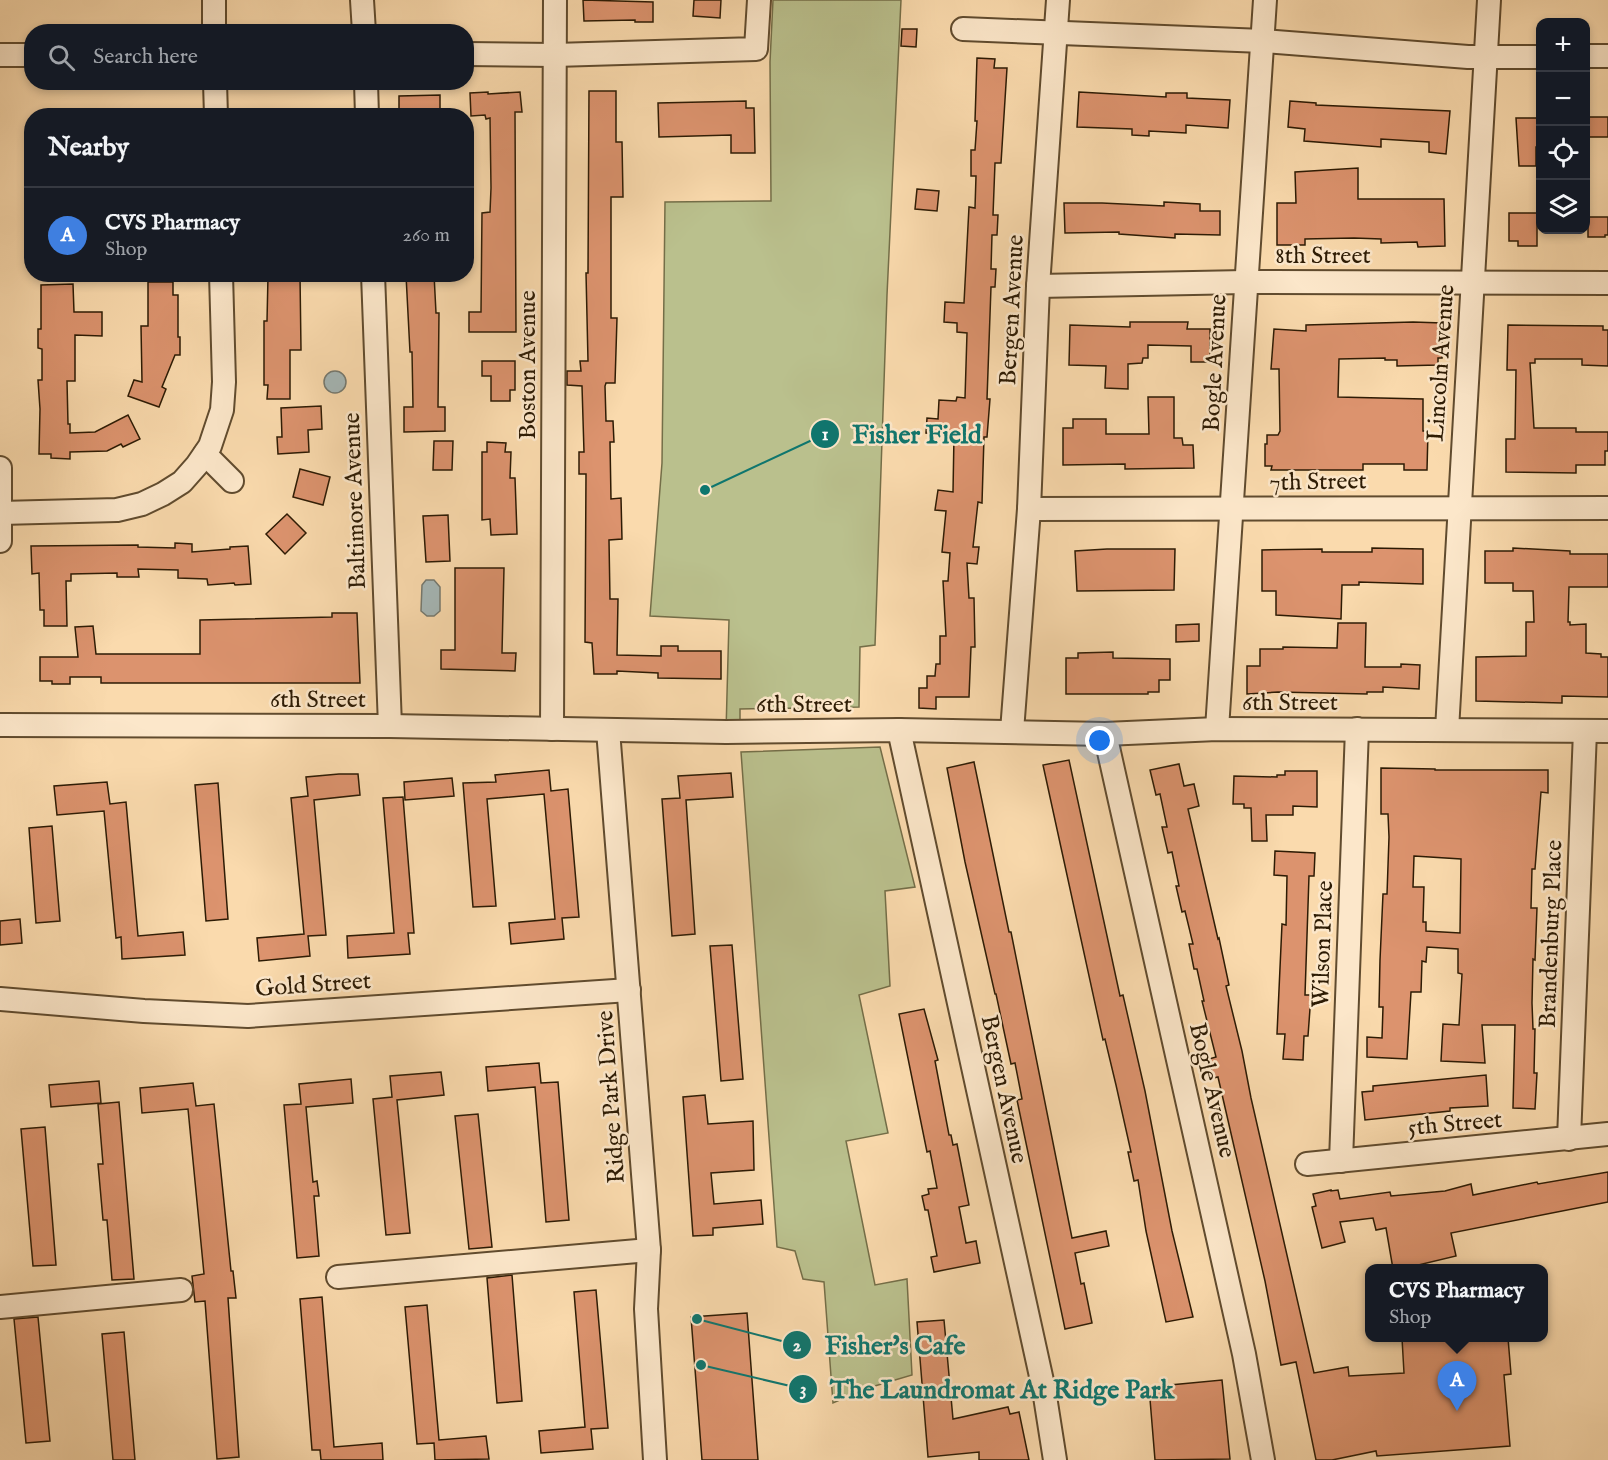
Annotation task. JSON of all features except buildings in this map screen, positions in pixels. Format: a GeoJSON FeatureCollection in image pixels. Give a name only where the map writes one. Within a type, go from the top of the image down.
{"type":"FeatureCollection","features":[{"type":"Feature","properties":{"kind":"street"},"geometry":{"type":"LineString","coordinates":[[214,0],[214,24]]}},
{"type":"Feature","properties":{"kind":"street"},"geometry":{"type":"LineString","coordinates":[[362,0],[364,24]]}},
{"type":"Feature","properties":{"kind":"street","name":"Boston Avenue"},"geometry":{"type":"LineString","coordinates":[[552,729],[555,0]]}},
{"type":"Feature","properties":{"kind":"street"},"geometry":{"type":"LineString","coordinates":[[474,54],[555,56],[756,49],[759,0]]}},
{"type":"Feature","properties":{"kind":"street","name":"Bergen Avenue"},"geometry":{"type":"LineString","coordinates":[[1012,730],[1029,509],[1038,286],[1058,0]]}},
{"type":"Feature","properties":{"kind":"street","name":"Bogle Avenue"},"geometry":{"type":"LineString","coordinates":[[1217,729],[1265,0]]}},
{"type":"Feature","properties":{"kind":"street","name":"Lincoln Avenue"},"geometry":{"type":"LineString","coordinates":[[1447,730],[1458,507],[1489,0]]}},
{"type":"Feature","properties":{"kind":"street"},"geometry":{"type":"LineString","coordinates":[[963,29],[1263,41],[1486,57],[1536,57]]}},
{"type":"Feature","properties":{"kind":"street"},"geometry":{"type":"LineString","coordinates":[[0,55],[24,55]]}},
{"type":"Feature","properties":{"kind":"street"},"geometry":{"type":"LineString","coordinates":[[1590,56],[1608,56]]}},
{"type":"Feature","properties":{"kind":"street"},"geometry":{"type":"LineString","coordinates":[[215,90],[216,108]]}},
{"type":"Feature","properties":{"kind":"street"},"geometry":{"type":"LineString","coordinates":[[366,90],[367,108]]}},
{"type":"Feature","properties":{"kind":"street"},"geometry":{"type":"LineString","coordinates":[[1,513],[117,510],[142,504],[182,482],[205,454],[216,433],[222,410],[224,382],[221,282]]}},
{"type":"Feature","properties":{"kind":"street","name":"Baltimore Avenue"},"geometry":{"type":"LineString","coordinates":[[373,282],[390,726]]}},
{"type":"Feature","properties":{"kind":"street","name":"8th Street"},"geometry":{"type":"LineString","coordinates":[[1038,286],[1245,282],[1608,283]]}},
{"type":"Feature","properties":{"kind":"street"},"geometry":{"type":"LineString","coordinates":[[205,454],[232,482]]}},
{"type":"Feature","properties":{"kind":"street"},"geometry":{"type":"LineString","coordinates":[[0,468],[0,541]]}},
{"type":"Feature","properties":{"kind":"street","name":"7th Street"},"geometry":{"type":"LineString","coordinates":[[1029,509],[1608,508]]}},
{"type":"Feature","properties":{"kind":"street","name":"6th Street"},"geometry":{"type":"LineString","coordinates":[[0,725],[390,726],[726,732],[1012,730],[1105,734],[1217,729],[1608,731]]}},
{"type":"Feature","properties":{"kind":"street","name":"Wilson Place"},"geometry":{"type":"LineString","coordinates":[[1341,1161],[1357,729]]}},
{"type":"Feature","properties":{"kind":"street","name":"Ridge Park Drive"},"geometry":{"type":"LineString","coordinates":[[609,730],[649,1250],[646,1310],[655,1460]]}},
{"type":"Feature","properties":{"kind":"street","name":"Bergen Avenue"},"geometry":{"type":"LineString","coordinates":[[899,730],[1044,1390],[1055,1460]]}},
{"type":"Feature","properties":{"kind":"street","name":"Brandenburg Place"},"geometry":{"type":"LineString","coordinates":[[1569,1139],[1585,731]]}},
{"type":"Feature","properties":{"kind":"street","name":"Bogle Avenue"},"geometry":{"type":"LineString","coordinates":[[1105,734],[1242,1344],[1263,1460]]}},
{"type":"Feature","properties":{"kind":"street","name":"Gold Street"},"geometry":{"type":"LineString","coordinates":[[0,999],[144,1011],[248,1016],[629,990]]}},
{"type":"Feature","properties":{"kind":"street","name":"5th Street"},"geometry":{"type":"LineString","coordinates":[[1307,1164],[1608,1134]]}},
{"type":"Feature","properties":{"kind":"street"},"geometry":{"type":"LineString","coordinates":[[338,1276],[649,1250]]}},
{"type":"Feature","properties":{"kind":"street"},"geometry":{"type":"LineString","coordinates":[[0,1307],[181,1290]]}},
{"type":"Feature","properties":{"kind":"green space"},"geometry":{"type":"Polygon","coordinates":[[[773,0],[901,0],[887,295],[875,645],[860,647],[859,707],[740,709],[740,732],[726,732],[729,620],[650,616],[662,463],[665,202],[771,201],[770,62],[773,0]]]}},
{"type":"Feature","properties":{"kind":"green space"},"geometry":{"type":"Polygon","coordinates":[[[880,747],[915,887],[885,891],[890,986],[859,995],[888,1133],[846,1141],[875,1285],[907,1279],[912,1375],[868,1388],[833,1403],[824,1282],[803,1279],[795,1251],[777,1247],[741,752],[880,747]]]}},
{"type":"Feature","properties":{"kind":"shaded area"},"geometry":{"type":"Polygon","coordinates":[[[335,371],[345,378],[346,382],[339,392],[335,393],[325,386],[324,382],[331,372],[335,371]]]}},
{"type":"Feature","properties":{"kind":"shaded area"},"geometry":{"type":"Polygon","coordinates":[[[426,580],[434,580],[440,587],[440,611],[434,616],[427,616],[421,611],[422,585],[426,580]]]}},
{"type":"Feature","properties":{"kind":"place","name":"Fisher Field"},"geometry":{"type":"Point","coordinates":[705,490]}},
{"type":"Feature","properties":{"kind":"place","name":"Fisher's Cafe"},"geometry":{"type":"Point","coordinates":[697,1319]}},
{"type":"Feature","properties":{"kind":"place","name":"The Laundromat At Ridge Park"},"geometry":{"type":"Point","coordinates":[701,1365]}},
{"type":"Feature","properties":{"kind":"place","name":"CVS Pharmacy"},"geometry":{"type":"Point","coordinates":[1457,1411]}}]}
